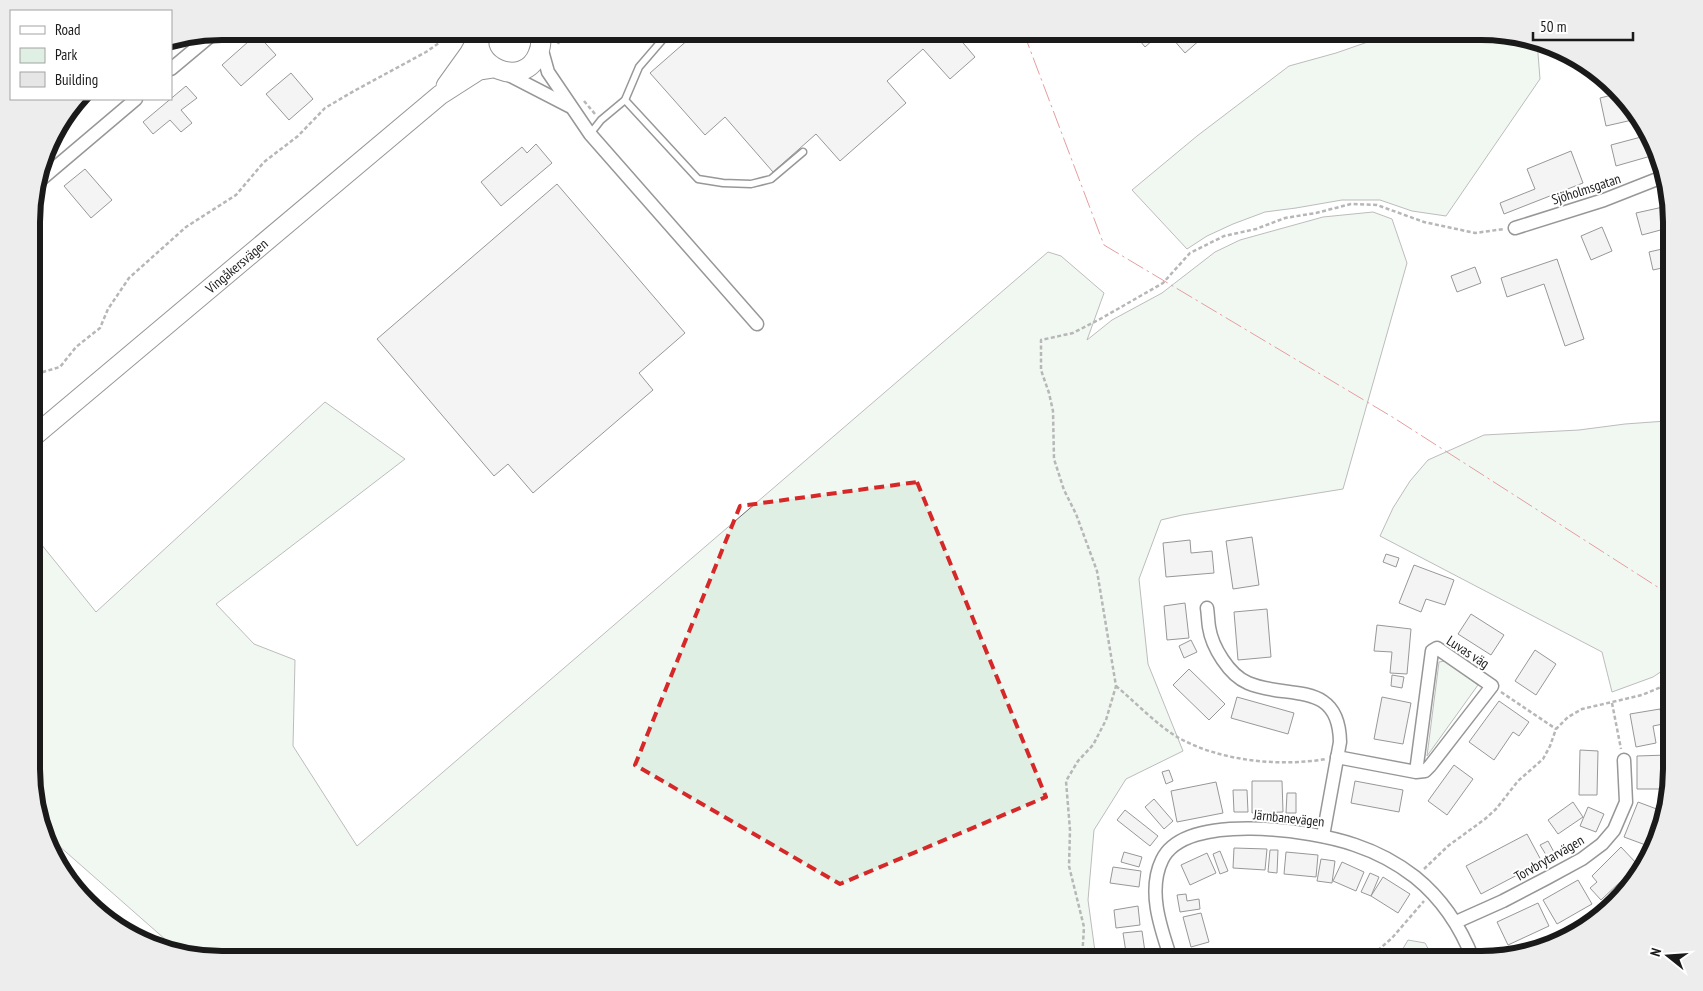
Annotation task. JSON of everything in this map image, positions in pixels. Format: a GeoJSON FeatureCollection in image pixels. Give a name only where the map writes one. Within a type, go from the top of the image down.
{"type":"FeatureCollection","features":[{"type":"Feature","properties":{"kind":"main road","name":"Vingåkersvägen"},"geometry":{"type":"LineString","coordinates":[[440,95],[477,40]]}},
{"type":"Feature","properties":{"kind":"main road"},"geometry":{"type":"LineString","coordinates":[[480,40],[479,48],[484,59],[498,70]]}},
{"type":"Feature","properties":{"kind":"main road","name":"Vingåkersvägen"},"geometry":{"type":"LineString","coordinates":[[40,431],[440,95],[479,70],[516,72],[528,68],[536,59],[545,40]]}},
{"type":"Feature","properties":{"kind":"street"},"geometry":{"type":"LineString","coordinates":[[545,40],[548,72],[590,134],[757,324]]}},
{"type":"Feature","properties":{"kind":"street"},"geometry":{"type":"LineString","coordinates":[[172,68],[205,41]]}},
{"type":"Feature","properties":{"kind":"street"},"geometry":{"type":"LineString","coordinates":[[498,70],[571,107]]}},
{"type":"Feature","properties":{"kind":"street"},"geometry":{"type":"LineString","coordinates":[[46,175],[135,100]]}},
{"type":"Feature","properties":{"kind":"street","name":"Sjöholmsgatan"},"geometry":{"type":"LineString","coordinates":[[1515,228],[1604,200],[1658,179]]}},
{"type":"Feature","properties":{"kind":"street"},"geometry":{"type":"LineString","coordinates":[[1207,608],[1209,629],[1221,656],[1235,675],[1247,683],[1308,695],[1319,699],[1328,705],[1336,716],[1340,728],[1340,742],[1323,836]]}},
{"type":"Feature","properties":{"kind":"street","name":"Luvas väg"},"geometry":{"type":"LineString","coordinates":[[1434,649],[1441,649],[1492,686],[1430,766],[1425,771],[1416,772],[1432,652],[1434,649]]}},
{"type":"Feature","properties":{"kind":"street"},"geometry":{"type":"LineString","coordinates":[[1337,757],[1416,772]]}},
{"type":"Feature","properties":{"kind":"street","name":"Torvbrytarvägen"},"geometry":{"type":"LineString","coordinates":[[1456,922],[1502,901],[1582,859],[1602,844],[1614,830],[1626,802],[1624,760]]}},
{"type":"Feature","properties":{"kind":"street","name":"Järnbanevägen"},"geometry":{"type":"LineString","coordinates":[[1168,951],[1160,928],[1156,901],[1156,881],[1161,861],[1173,846],[1192,836],[1212,831],[1260,828],[1323,836],[1354,844],[1377,854],[1415,878],[1431,894],[1456,922],[1469,951]]}},
{"type":"Feature","properties":{"kind":"lane"},"geometry":{"type":"LineString","coordinates":[[590,134],[601,120],[625,100],[639,67],[662,40]]}},
{"type":"Feature","properties":{"kind":"lane"},"geometry":{"type":"LineString","coordinates":[[625,100],[698,180],[751,184],[771,179],[803,152]]}},
{"type":"Feature","properties":{"kind":"path"},"geometry":{"type":"LineString","coordinates":[[40,373],[60,367],[76,347],[100,328],[108,309],[129,278],[186,228],[236,195],[264,162],[298,136],[326,108],[426,52],[443,40]]}},
{"type":"Feature","properties":{"kind":"path"},"geometry":{"type":"LineString","coordinates":[[584,100],[601,120]]}},
{"type":"Feature","properties":{"kind":"path"},"geometry":{"type":"LineString","coordinates":[[1083,951],[1084,927],[1069,866],[1070,830],[1066,781],[1078,761],[1093,745],[1106,720],[1116,686],[1097,571],[1076,514],[1064,490],[1054,459],[1053,411],[1041,370],[1041,340],[1073,333],[1102,318],[1163,283],[1190,253],[1224,236],[1256,229],[1285,218],[1352,204],[1377,205],[1424,222],[1475,233],[1515,228]]}},
{"type":"Feature","properties":{"kind":"path"},"geometry":{"type":"LineString","coordinates":[[1116,686],[1177,737],[1214,753],[1270,761],[1305,763],[1337,757]]}},
{"type":"Feature","properties":{"kind":"path"},"geometry":{"type":"LineString","coordinates":[[1492,686],[1556,729]]}},
{"type":"Feature","properties":{"kind":"path"},"geometry":{"type":"LineString","coordinates":[[1415,878],[1448,846],[1485,820],[1518,782],[1543,760],[1556,729],[1574,712],[1642,695],[1663,686]]}},
{"type":"Feature","properties":{"kind":"path"},"geometry":{"type":"LineString","coordinates":[[1612,703],[1624,760]]}},
{"type":"Feature","properties":{"kind":"path"},"geometry":{"type":"LineString","coordinates":[[1377,951],[1392,938],[1431,894]]}},
{"type":"Feature","properties":{"kind":"path"},"geometry":{"type":"LineString","coordinates":[[91,895],[107,910]]}},
{"type":"Feature","properties":{"kind":"highlighted area"},"geometry":{"type":"Polygon","coordinates":[[[917,482],[1046,797],[840,884],[635,765],[740,506],[917,482]]]}},
{"type":"Feature","properties":{"kind":"green space"},"geometry":{"type":"Polygon","coordinates":[[[1373,40],[1493,40],[1538,50],[1540,79],[1446,216],[1412,211],[1380,200],[1342,200],[1265,212],[1207,236],[1187,249],[1132,190],[1197,136],[1289,66],[1373,40]]]}},
{"type":"Feature","properties":{"kind":"green space"},"geometry":{"type":"Polygon","coordinates":[[[1373,212],[1392,219],[1407,263],[1343,489],[1161,520],[1139,579],[1148,664],[1183,751],[1126,779],[1094,830],[1088,900],[1095,951],[210,951],[169,943],[56,843],[54,839],[46,816],[40,781],[40,543],[96,612],[325,402],[405,459],[216,604],[254,644],[295,660],[293,746],[357,846],[1048,252],[1061,256],[1104,293],[1087,340],[1112,320],[1162,293],[1215,252],[1240,240],[1323,217],[1373,212]]]}},
{"type":"Feature","properties":{"kind":"green space"},"geometry":{"type":"Polygon","coordinates":[[[1663,421],[1663,670],[1653,677],[1612,692],[1602,652],[1380,536],[1393,508],[1410,481],[1428,460],[1484,435],[1579,430],[1663,421]]]}},
{"type":"Feature","properties":{"kind":"green space"},"geometry":{"type":"Polygon","coordinates":[[[1445,661],[1478,685],[1427,756],[1439,662],[1445,661]]]}},
{"type":"Feature","properties":{"kind":"green space"},"geometry":{"type":"Polygon","coordinates":[[[1408,940],[1425,943],[1430,951],[1402,951],[1408,940]]]}},
{"type":"Feature","properties":{"kind":"building"},"geometry":{"type":"Polygon","coordinates":[[[250,40],[262,40],[276,55],[241,86],[222,65],[250,40]]]}},
{"type":"Feature","properties":{"kind":"building"},"geometry":{"type":"Polygon","coordinates":[[[688,40],[961,40],[975,57],[950,79],[923,49],[887,81],[906,103],[840,161],[816,134],[773,172],[725,117],[705,135],[650,73],[688,40]]]}},
{"type":"Feature","properties":{"kind":"building"},"geometry":{"type":"Polygon","coordinates":[[[1139,40],[1153,40],[1145,47],[1139,40]]]}},
{"type":"Feature","properties":{"kind":"building"},"geometry":{"type":"Polygon","coordinates":[[[1174,40],[1200,40],[1185,53],[1174,40]]]}},
{"type":"Feature","properties":{"kind":"building"},"geometry":{"type":"Polygon","coordinates":[[[291,73],[313,99],[289,120],[266,94],[291,73]]]}},
{"type":"Feature","properties":{"kind":"building"},"geometry":{"type":"Polygon","coordinates":[[[186,86],[197,98],[181,110],[192,123],[181,132],[170,120],[153,134],[143,122],[169,100],[172,100],[172,98],[186,86]]]}},
{"type":"Feature","properties":{"kind":"building"},"geometry":{"type":"Polygon","coordinates":[[[1612,95],[1631,120],[1606,126],[1600,98],[1612,95]]]}},
{"type":"Feature","properties":{"kind":"building"},"geometry":{"type":"Polygon","coordinates":[[[1639,131],[1650,156],[1616,166],[1611,145],[1641,137],[1639,131]]]}},
{"type":"Feature","properties":{"kind":"building"},"geometry":{"type":"Polygon","coordinates":[[[536,144],[552,163],[501,206],[481,182],[522,147],[527,153],[536,144]]]}},
{"type":"Feature","properties":{"kind":"building"},"geometry":{"type":"Polygon","coordinates":[[[1571,151],[1583,183],[1504,214],[1500,203],[1535,189],[1527,169],[1571,151]]]}},
{"type":"Feature","properties":{"kind":"building"},"geometry":{"type":"Polygon","coordinates":[[[85,169],[112,200],[91,218],[64,186],[85,169]]]}},
{"type":"Feature","properties":{"kind":"building"},"geometry":{"type":"Polygon","coordinates":[[[557,184],[685,333],[639,373],[653,390],[533,493],[508,464],[494,476],[377,339],[557,184]]]}},
{"type":"Feature","properties":{"kind":"building"},"geometry":{"type":"Polygon","coordinates":[[[1663,207],[1663,229],[1642,235],[1636,213],[1663,207]]]}},
{"type":"Feature","properties":{"kind":"building"},"geometry":{"type":"Polygon","coordinates":[[[1602,227],[1612,251],[1591,260],[1581,236],[1602,227]]]}},
{"type":"Feature","properties":{"kind":"building"},"geometry":{"type":"Polygon","coordinates":[[[1663,249],[1663,268],[1653,270],[1649,252],[1663,249]]]}},
{"type":"Feature","properties":{"kind":"building"},"geometry":{"type":"Polygon","coordinates":[[[1557,259],[1584,339],[1565,346],[1544,284],[1507,297],[1501,278],[1557,259]]]}},
{"type":"Feature","properties":{"kind":"building"},"geometry":{"type":"Polygon","coordinates":[[[1475,267],[1481,283],[1457,292],[1451,276],[1475,267]]]}},
{"type":"Feature","properties":{"kind":"building"},"geometry":{"type":"Polygon","coordinates":[[[1252,537],[1259,585],[1233,589],[1226,541],[1252,537]]]}},
{"type":"Feature","properties":{"kind":"building"},"geometry":{"type":"Polygon","coordinates":[[[1190,540],[1191,553],[1212,551],[1214,573],[1166,577],[1163,543],[1190,540]]]}},
{"type":"Feature","properties":{"kind":"building"},"geometry":{"type":"Polygon","coordinates":[[[1386,554],[1399,558],[1396,567],[1383,562],[1386,554]]]}},
{"type":"Feature","properties":{"kind":"building"},"geometry":{"type":"Polygon","coordinates":[[[1414,565],[1454,580],[1445,605],[1426,599],[1421,612],[1399,603],[1414,565]]]}},
{"type":"Feature","properties":{"kind":"building"},"geometry":{"type":"Polygon","coordinates":[[[1185,603],[1189,638],[1167,640],[1164,606],[1185,603]]]}},
{"type":"Feature","properties":{"kind":"building"},"geometry":{"type":"Polygon","coordinates":[[[1267,609],[1271,657],[1238,660],[1234,612],[1267,609]]]}},
{"type":"Feature","properties":{"kind":"building"},"geometry":{"type":"Polygon","coordinates":[[[1471,614],[1504,635],[1491,655],[1458,634],[1471,614]]]}},
{"type":"Feature","properties":{"kind":"building"},"geometry":{"type":"Polygon","coordinates":[[[1377,625],[1411,629],[1407,674],[1390,673],[1392,652],[1374,651],[1377,625]]]}},
{"type":"Feature","properties":{"kind":"building"},"geometry":{"type":"Polygon","coordinates":[[[1191,640],[1197,652],[1184,658],[1179,646],[1191,640]]]}},
{"type":"Feature","properties":{"kind":"building"},"geometry":{"type":"Polygon","coordinates":[[[1535,650],[1556,664],[1536,695],[1515,681],[1535,650]]]}},
{"type":"Feature","properties":{"kind":"building"},"geometry":{"type":"Polygon","coordinates":[[[1189,669],[1225,704],[1209,720],[1173,685],[1189,669]]]}},
{"type":"Feature","properties":{"kind":"building"},"geometry":{"type":"Polygon","coordinates":[[[1392,675],[1404,677],[1402,688],[1391,686],[1392,675]]]}},
{"type":"Feature","properties":{"kind":"building"},"geometry":{"type":"Polygon","coordinates":[[[1237,697],[1294,713],[1288,734],[1231,718],[1237,697]]]}},
{"type":"Feature","properties":{"kind":"building"},"geometry":{"type":"Polygon","coordinates":[[[1382,697],[1411,703],[1403,744],[1374,739],[1382,697]]]}},
{"type":"Feature","properties":{"kind":"building"},"geometry":{"type":"Polygon","coordinates":[[[1499,701],[1529,722],[1519,736],[1513,732],[1494,760],[1469,742],[1499,701]]]}},
{"type":"Feature","properties":{"kind":"building"},"geometry":{"type":"Polygon","coordinates":[[[1660,709],[1663,724],[1653,726],[1656,743],[1636,747],[1630,714],[1660,709]]]}},
{"type":"Feature","properties":{"kind":"building"},"geometry":{"type":"Polygon","coordinates":[[[1580,750],[1598,751],[1597,795],[1579,795],[1580,750]]]}},
{"type":"Feature","properties":{"kind":"building"},"geometry":{"type":"Polygon","coordinates":[[[1663,755],[1662,789],[1637,789],[1637,756],[1663,755]]]}},
{"type":"Feature","properties":{"kind":"building"},"geometry":{"type":"Polygon","coordinates":[[[1454,765],[1473,779],[1447,815],[1428,801],[1454,765]]]}},
{"type":"Feature","properties":{"kind":"building"},"geometry":{"type":"Polygon","coordinates":[[[1169,770],[1173,781],[1166,784],[1162,772],[1169,770]]]}},
{"type":"Feature","properties":{"kind":"building"},"geometry":{"type":"Polygon","coordinates":[[[1252,781],[1282,781],[1283,812],[1252,813],[1252,781]]]}},
{"type":"Feature","properties":{"kind":"building"},"geometry":{"type":"Polygon","coordinates":[[[1355,781],[1403,790],[1399,812],[1351,803],[1355,781]]]}},
{"type":"Feature","properties":{"kind":"building"},"geometry":{"type":"Polygon","coordinates":[[[1216,782],[1223,813],[1177,822],[1171,791],[1216,782]]]}},
{"type":"Feature","properties":{"kind":"building"},"geometry":{"type":"Polygon","coordinates":[[[1233,790],[1247,790],[1248,812],[1234,812],[1233,790]]]}},
{"type":"Feature","properties":{"kind":"building"},"geometry":{"type":"Polygon","coordinates":[[[1287,793],[1296,793],[1296,813],[1286,813],[1287,793]]]}},
{"type":"Feature","properties":{"kind":"building"},"geometry":{"type":"Polygon","coordinates":[[[1154,799],[1173,821],[1164,829],[1145,807],[1154,799]]]}},
{"type":"Feature","properties":{"kind":"building"},"geometry":{"type":"Polygon","coordinates":[[[1573,802],[1583,817],[1558,834],[1548,820],[1573,802]]]}},
{"type":"Feature","properties":{"kind":"building"},"geometry":{"type":"Polygon","coordinates":[[[1638,802],[1658,810],[1646,845],[1624,837],[1638,802]]]}},
{"type":"Feature","properties":{"kind":"building"},"geometry":{"type":"Polygon","coordinates":[[[1588,807],[1604,814],[1596,832],[1580,826],[1588,807]]]}},
{"type":"Feature","properties":{"kind":"building"},"geometry":{"type":"Polygon","coordinates":[[[1125,810],[1158,836],[1150,846],[1117,820],[1125,810]]]}},
{"type":"Feature","properties":{"kind":"building"},"geometry":{"type":"Polygon","coordinates":[[[1527,834],[1542,862],[1481,894],[1466,866],[1527,834]]]}},
{"type":"Feature","properties":{"kind":"building"},"geometry":{"type":"Polygon","coordinates":[[[1548,841],[1555,854],[1548,858],[1540,845],[1548,841]]]}},
{"type":"Feature","properties":{"kind":"building"},"geometry":{"type":"Polygon","coordinates":[[[1621,847],[1637,863],[1631,872],[1601,900],[1590,888],[1597,882],[1592,876],[1621,847]]]}},
{"type":"Feature","properties":{"kind":"building"},"geometry":{"type":"Polygon","coordinates":[[[1234,848],[1267,849],[1265,870],[1233,868],[1234,848]]]}},
{"type":"Feature","properties":{"kind":"building"},"geometry":{"type":"Polygon","coordinates":[[[1270,850],[1278,850],[1277,873],[1268,872],[1270,850]]]}},
{"type":"Feature","properties":{"kind":"building"},"geometry":{"type":"Polygon","coordinates":[[[1220,851],[1228,871],[1220,874],[1213,854],[1220,851]]]}},
{"type":"Feature","properties":{"kind":"building"},"geometry":{"type":"Polygon","coordinates":[[[1124,852],[1142,857],[1139,867],[1121,862],[1124,852]]]}},
{"type":"Feature","properties":{"kind":"building"},"geometry":{"type":"Polygon","coordinates":[[[1286,852],[1318,855],[1316,877],[1284,874],[1286,852]]]}},
{"type":"Feature","properties":{"kind":"building"},"geometry":{"type":"Polygon","coordinates":[[[1207,853],[1216,873],[1190,885],[1181,865],[1207,853]]]}},
{"type":"Feature","properties":{"kind":"building"},"geometry":{"type":"Polygon","coordinates":[[[1321,859],[1335,861],[1332,883],[1317,881],[1321,859]]]}},
{"type":"Feature","properties":{"kind":"building"},"geometry":{"type":"Polygon","coordinates":[[[1342,862],[1364,872],[1356,891],[1333,881],[1342,862]]]}},
{"type":"Feature","properties":{"kind":"building"},"geometry":{"type":"Polygon","coordinates":[[[1113,867],[1141,871],[1139,887],[1110,883],[1113,867]]]}},
{"type":"Feature","properties":{"kind":"building"},"geometry":{"type":"Polygon","coordinates":[[[1370,873],[1379,877],[1371,896],[1361,892],[1370,873]]]}},
{"type":"Feature","properties":{"kind":"building"},"geometry":{"type":"Polygon","coordinates":[[[1383,877],[1410,894],[1398,913],[1371,896],[1383,877]]]}},
{"type":"Feature","properties":{"kind":"building"},"geometry":{"type":"Polygon","coordinates":[[[1578,880],[1592,904],[1557,924],[1543,900],[1578,880]]]}},
{"type":"Feature","properties":{"kind":"building"},"geometry":{"type":"Polygon","coordinates":[[[1186,894],[1187,901],[1199,899],[1200,909],[1180,912],[1177,895],[1186,894]]]}},
{"type":"Feature","properties":{"kind":"building"},"geometry":{"type":"Polygon","coordinates":[[[1538,903],[1549,926],[1508,945],[1497,922],[1538,903]]]}},
{"type":"Feature","properties":{"kind":"building"},"geometry":{"type":"Polygon","coordinates":[[[1138,906],[1140,925],[1116,928],[1114,910],[1138,906]]]}},
{"type":"Feature","properties":{"kind":"building"},"geometry":{"type":"Polygon","coordinates":[[[1201,913],[1209,942],[1191,947],[1183,917],[1201,913]]]}},
{"type":"Feature","properties":{"kind":"building"},"geometry":{"type":"Polygon","coordinates":[[[1142,931],[1145,951],[1126,951],[1123,933],[1142,931]]]}},
{"type":"Feature","properties":{"kind":"power"},"geometry":{"type":"LineString","coordinates":[[1026,40],[1104,245],[1394,418],[1663,590]]}}]}
